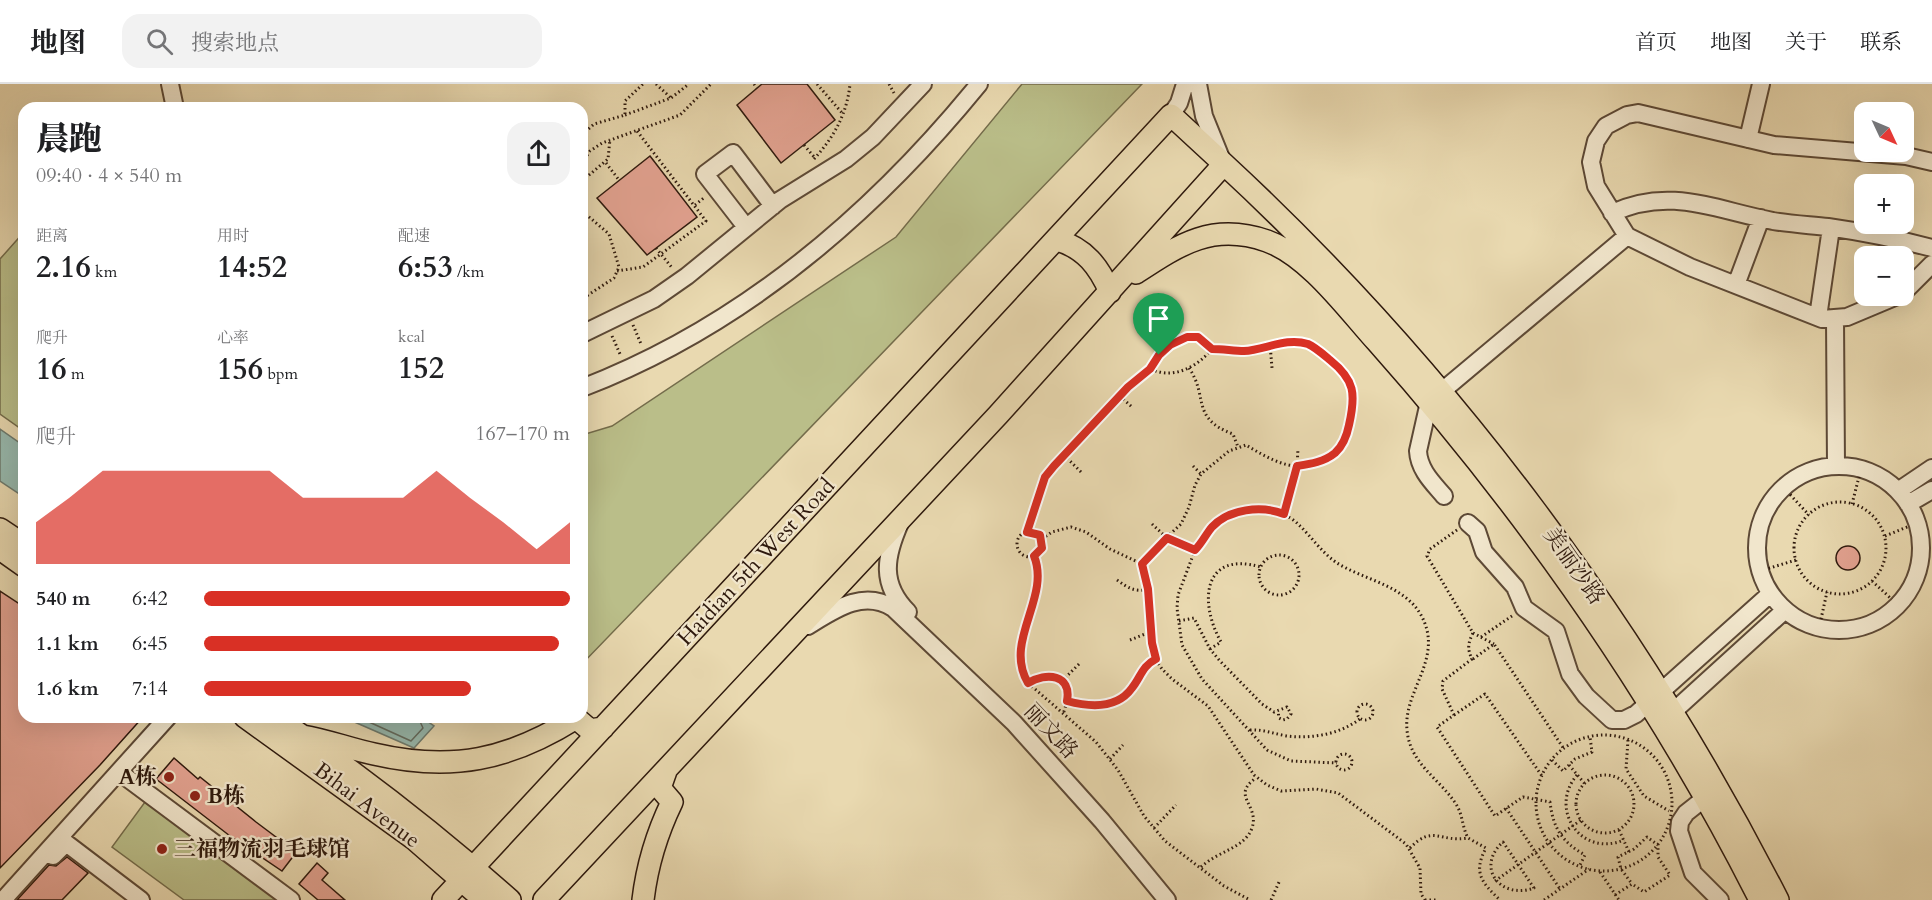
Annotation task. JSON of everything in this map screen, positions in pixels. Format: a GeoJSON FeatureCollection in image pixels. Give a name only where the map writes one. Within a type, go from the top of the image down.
{"type":"FeatureCollection","features":[{"type":"Feature","properties":{"kind":"main road"},"geometry":{"type":"LineString","coordinates":[[1171,114],[1224,164],[1320,269]]}},
{"type":"Feature","properties":{"kind":"main road","name":"Haidian 5th West Road"},"geometry":{"type":"LineString","coordinates":[[443,900],[1171,114]]}},
{"type":"Feature","properties":{"kind":"main road"},"geometry":{"type":"LineString","coordinates":[[544,900],[1113,290],[1224,164]]}},
{"type":"Feature","properties":{"kind":"main road"},"geometry":{"type":"LineString","coordinates":[[1064,232],[1073,246],[1089,258],[1101,272],[1113,290]]}},
{"type":"Feature","properties":{"kind":"main road"},"geometry":{"type":"LineString","coordinates":[[1113,290],[1192,240],[1222,233],[1251,236],[1279,246],[1320,269]]}},
{"type":"Feature","properties":{"kind":"main road","name":"美丽沙路"},"geometry":{"type":"LineString","coordinates":[[1320,269],[1435,397],[1556,539],[1778,900]]}},
{"type":"Feature","properties":{"kind":"main road"},"geometry":{"type":"LineString","coordinates":[[0,529],[18,541]]}},
{"type":"Feature","properties":{"kind":"main road"},"geometry":{"type":"LineString","coordinates":[[0,549],[18,562]]}},
{"type":"Feature","properties":{"kind":"main road","name":"美丽沙路"},"geometry":{"type":"LineString","coordinates":[[1667,717],[1705,798],[1760,900]]}},
{"type":"Feature","properties":{"kind":"main road","name":"Bihai Avenue"},"geometry":{"type":"LineString","coordinates":[[253,723],[380,814],[434,856],[510,900]]}},
{"type":"Feature","properties":{"kind":"main road","name":"Bihai Avenue"},"geometry":{"type":"LineString","coordinates":[[284,723],[383,795],[467,874],[484,900]]}},
{"type":"Feature","properties":{"kind":"main road"},"geometry":{"type":"LineString","coordinates":[[303,736],[322,739],[377,755],[441,762],[491,757],[545,738],[568,723]]}},
{"type":"Feature","properties":{"kind":"main road"},"geometry":{"type":"LineString","coordinates":[[582,723],[590,729],[603,728]]}},
{"type":"Feature","properties":{"kind":"main road"},"geometry":{"type":"LineString","coordinates":[[643,900],[654,847],[672,802],[660,788],[660,783],[667,770]]}},
{"type":"Feature","properties":{"kind":"street"},"geometry":{"type":"LineString","coordinates":[[170,84],[174,102]]}},
{"type":"Feature","properties":{"kind":"street"},"geometry":{"type":"LineString","coordinates":[[588,331],[654,299],[687,276],[773,206],[846,159],[873,137],[923,84]]}},
{"type":"Feature","properties":{"kind":"street"},"geometry":{"type":"LineString","coordinates":[[588,377],[645,351],[715,313],[771,275],[862,200],[908,155],[969,84]]}},
{"type":"Feature","properties":{"kind":"street"},"geometry":{"type":"LineString","coordinates":[[588,385],[687,337],[792,269],[844,226],[901,173],[979,84]]}},
{"type":"Feature","properties":{"kind":"street"},"geometry":{"type":"LineString","coordinates":[[1171,114],[1179,103],[1185,84]]}},
{"type":"Feature","properties":{"kind":"street"},"geometry":{"type":"LineString","coordinates":[[1198,84],[1204,116],[1224,164]]}},
{"type":"Feature","properties":{"kind":"street"},"geometry":{"type":"LineString","coordinates":[[1748,139],[1761,84]]}},
{"type":"Feature","properties":{"kind":"street"},"geometry":{"type":"LineString","coordinates":[[1874,306],[1861,312],[1826,318],[1670,259],[1627,236],[1596,186],[1591,162],[1592,152],[1601,132],[1617,119],[1632,113],[1649,114],[1774,145],[1912,157],[1932,162]]}},
{"type":"Feature","properties":{"kind":"street"},"geometry":{"type":"LineString","coordinates":[[746,227],[705,174],[733,153],[773,206]]}},
{"type":"Feature","properties":{"kind":"street"},"geometry":{"type":"LineString","coordinates":[[1612,213],[1639,202],[1672,199],[1718,206],[1761,218],[1830,228],[1932,248]]}},
{"type":"Feature","properties":{"kind":"street"},"geometry":{"type":"LineString","coordinates":[[1736,285],[1761,218]]}},
{"type":"Feature","properties":{"kind":"street"},"geometry":{"type":"LineString","coordinates":[[1830,228],[1826,318],[1836,466]]}},
{"type":"Feature","properties":{"kind":"street"},"geometry":{"type":"LineString","coordinates":[[1444,496],[1425,472],[1419,460],[1435,397],[1627,236]]}},
{"type":"Feature","properties":{"kind":"street"},"geometry":{"type":"LineString","coordinates":[[1914,282],[1932,264]]}},
{"type":"Feature","properties":{"kind":"street"},"geometry":{"type":"LineString","coordinates":[[1845,465],[1872,472],[1903,498],[1920,533],[1920,560],[1912,586],[1898,605],[1873,623],[1846,630],[1819,628],[1794,618],[1785,610],[1770,594],[1760,571],[1756,549],[1760,521],[1773,498],[1793,479],[1818,468],[1836,466],[1845,465]]}},
{"type":"Feature","properties":{"kind":"street"},"geometry":{"type":"LineString","coordinates":[[1903,498],[1932,468]]}},
{"type":"Feature","properties":{"kind":"street"},"geometry":{"type":"LineString","coordinates":[[1903,498],[1932,490]]}},
{"type":"Feature","properties":{"kind":"street","name":"丽文路"},"geometry":{"type":"LineString","coordinates":[[903,516],[895,534],[889,560],[888,582],[895,597],[1052,754],[1176,900]]}},
{"type":"Feature","properties":{"kind":"street"},"geometry":{"type":"LineString","coordinates":[[1468,522],[1477,531],[1484,552],[1515,587],[1524,608],[1556,631],[1570,674],[1576,684],[1612,720],[1624,720],[1655,698],[1770,594]]}},
{"type":"Feature","properties":{"kind":"street","name":"丽文路"},"geometry":{"type":"LineString","coordinates":[[792,636],[840,607],[857,601],[874,600],[893,608],[1014,723],[1102,821],[1167,900]]}},
{"type":"Feature","properties":{"kind":"street"},"geometry":{"type":"LineString","coordinates":[[1667,717],[1785,610]]}},
{"type":"Feature","properties":{"kind":"street"},"geometry":{"type":"LineString","coordinates":[[1699,657],[1714,674]]}},
{"type":"Feature","properties":{"kind":"street"},"geometry":{"type":"LineString","coordinates":[[3,900],[163,723]]}},
{"type":"Feature","properties":{"kind":"street"},"geometry":{"type":"LineString","coordinates":[[119,772],[291,900]]}},
{"type":"Feature","properties":{"kind":"street"},"geometry":{"type":"LineString","coordinates":[[1705,798],[1686,813],[1680,822],[1679,831],[1692,873],[1720,900]]}},
{"type":"Feature","properties":{"kind":"street"},"geometry":{"type":"LineString","coordinates":[[11,900],[66,843],[141,900]]}},
{"type":"Feature","properties":{"kind":"path"},"geometry":{"type":"LineString","coordinates":[[625,115],[625,101],[644,84]]}},
{"type":"Feature","properties":{"kind":"path"},"geometry":{"type":"LineString","coordinates":[[656,84],[671,98]]}},
{"type":"Feature","properties":{"kind":"path"},"geometry":{"type":"LineString","coordinates":[[588,130],[594,124],[671,98],[688,84]]}},
{"type":"Feature","properties":{"kind":"path"},"geometry":{"type":"LineString","coordinates":[[588,154],[610,139],[680,116],[711,84]]}},
{"type":"Feature","properties":{"kind":"path"},"geometry":{"type":"LineString","coordinates":[[754,84],[757,88]]}},
{"type":"Feature","properties":{"kind":"path"},"geometry":{"type":"LineString","coordinates":[[817,84],[843,114]]}},
{"type":"Feature","properties":{"kind":"path"},"geometry":{"type":"LineString","coordinates":[[810,164],[830,142],[843,114],[850,84]]}},
{"type":"Feature","properties":{"kind":"path"},"geometry":{"type":"LineString","coordinates":[[617,271],[643,267],[706,220],[637,131]]}},
{"type":"Feature","properties":{"kind":"path"},"geometry":{"type":"LineString","coordinates":[[588,176],[608,159],[610,139]]}},
{"type":"Feature","properties":{"kind":"path"},"geometry":{"type":"LineString","coordinates":[[804,145],[815,158]]}},
{"type":"Feature","properties":{"kind":"path"},"geometry":{"type":"LineString","coordinates":[[605,162],[619,180]]}},
{"type":"Feature","properties":{"kind":"path"},"geometry":{"type":"LineString","coordinates":[[588,216],[609,234],[619,267],[614,278],[588,295]]}},
{"type":"Feature","properties":{"kind":"path"},"geometry":{"type":"LineString","coordinates":[[656,248],[662,255]]}},
{"type":"Feature","properties":{"kind":"path"},"geometry":{"type":"LineString","coordinates":[[628,313],[645,351]]}},
{"type":"Feature","properties":{"kind":"path"},"geometry":{"type":"LineString","coordinates":[[606,323],[623,361]]}},
{"type":"Feature","properties":{"kind":"path"},"geometry":{"type":"LineString","coordinates":[[1027,532],[1045,477],[1063,455],[1120,396],[1150,369],[1153,362],[1170,345],[1187,337],[1198,337],[1212,349],[1244,351],[1270,344],[1307,344],[1344,371],[1352,390],[1352,412],[1344,443],[1329,457],[1318,462],[1297,466],[1275,461],[1246,445],[1238,447],[1220,458],[1202,474],[1195,485],[1181,524],[1142,564]]}},
{"type":"Feature","properties":{"kind":"path"},"geometry":{"type":"LineString","coordinates":[[1270,344],[1272,368]]}},
{"type":"Feature","properties":{"kind":"path"},"geometry":{"type":"LineString","coordinates":[[1150,369],[1162,374],[1175,373],[1204,359],[1212,349]]}},
{"type":"Feature","properties":{"kind":"path"},"geometry":{"type":"LineString","coordinates":[[1189,368],[1196,378],[1204,413],[1216,427],[1233,434],[1238,447]]}},
{"type":"Feature","properties":{"kind":"path"},"geometry":{"type":"LineString","coordinates":[[1120,396],[1133,408]]}},
{"type":"Feature","properties":{"kind":"path"},"geometry":{"type":"LineString","coordinates":[[1284,514],[1297,466],[1298,449]]}},
{"type":"Feature","properties":{"kind":"path"},"geometry":{"type":"LineString","coordinates":[[1063,455],[1082,473]]}},
{"type":"Feature","properties":{"kind":"path"},"geometry":{"type":"LineString","coordinates":[[1193,466],[1202,474]]}},
{"type":"Feature","properties":{"kind":"path"},"geometry":{"type":"LineString","coordinates":[[1852,504],[1861,469]]}},
{"type":"Feature","properties":{"kind":"path"},"geometry":{"type":"LineString","coordinates":[[1784,488],[1809,515]]}},
{"type":"Feature","properties":{"kind":"path"},"geometry":{"type":"LineString","coordinates":[[1828,504],[1852,504],[1867,511],[1878,522],[1884,536],[1886,552],[1882,568],[1872,581],[1861,589],[1847,594],[1827,592],[1807,581],[1796,560],[1794,541],[1799,527],[1809,515],[1828,504]]}},
{"type":"Feature","properties":{"kind":"path"},"geometry":{"type":"LineString","coordinates":[[1337,763],[1313,764],[1282,758],[1259,744],[1250,730],[1234,717],[1202,680],[1182,645],[1178,595],[1195,550],[1211,529],[1228,515],[1258,510],[1284,514],[1297,522],[1337,562],[1397,593],[1421,616],[1427,641],[1427,657],[1409,710],[1408,738],[1420,764],[1457,806],[1464,818],[1468,838]]}},
{"type":"Feature","properties":{"kind":"path"},"geometry":{"type":"LineString","coordinates":[[1468,522],[1430,549],[1427,556],[1473,633],[1494,644],[1564,749]]}},
{"type":"Feature","properties":{"kind":"path"},"geometry":{"type":"LineString","coordinates":[[1152,524],[1167,538],[1195,550]]}},
{"type":"Feature","properties":{"kind":"path"},"geometry":{"type":"LineString","coordinates":[[1884,536],[1917,524]]}},
{"type":"Feature","properties":{"kind":"path"},"geometry":{"type":"LineString","coordinates":[[1042,539],[1052,532],[1071,527],[1086,532],[1110,549],[1142,564]]}},
{"type":"Feature","properties":{"kind":"path"},"geometry":{"type":"LineString","coordinates":[[1027,532],[1036,533],[1042,539],[1042,548],[1034,556],[1026,557],[1018,548],[1020,536],[1027,532]]}},
{"type":"Feature","properties":{"kind":"path"},"geometry":{"type":"LineString","coordinates":[[1282,555],[1288,557],[1299,572],[1297,584],[1287,594],[1280,596],[1267,592],[1260,581],[1260,567],[1269,558],[1282,555]]}},
{"type":"Feature","properties":{"kind":"path"},"geometry":{"type":"LineString","coordinates":[[1034,556],[1038,585],[1027,618],[1021,651],[1022,670],[1028,683],[1091,736],[1110,759],[1138,807],[1165,841],[1234,892],[1250,900]]}},
{"type":"Feature","properties":{"kind":"path"},"geometry":{"type":"LineString","coordinates":[[1760,571],[1796,560]]}},
{"type":"Feature","properties":{"kind":"path"},"geometry":{"type":"LineString","coordinates":[[1210,649],[1221,642],[1207,604],[1209,585],[1213,577],[1219,570],[1235,563],[1260,567]]}},
{"type":"Feature","properties":{"kind":"path"},"geometry":{"type":"LineString","coordinates":[[1142,564],[1148,589],[1150,632],[1156,659],[1172,679],[1208,706],[1234,748],[1256,777],[1281,791],[1316,789],[1338,793],[1409,848],[1420,868],[1421,894],[1425,900],[1437,900]]}},
{"type":"Feature","properties":{"kind":"path"},"geometry":{"type":"LineString","coordinates":[[1117,580],[1130,589],[1141,591],[1148,589]]}},
{"type":"Feature","properties":{"kind":"path"},"geometry":{"type":"LineString","coordinates":[[1872,581],[1898,605]]}},
{"type":"Feature","properties":{"kind":"path"},"geometry":{"type":"LineString","coordinates":[[1819,628],[1827,592]]}},
{"type":"Feature","properties":{"kind":"path"},"geometry":{"type":"LineString","coordinates":[[1481,637],[1524,608]]}},
{"type":"Feature","properties":{"kind":"path"},"geometry":{"type":"LineString","coordinates":[[1179,621],[1194,618],[1210,649],[1262,704],[1269,710],[1278,711],[1284,707],[1290,710],[1291,714],[1287,719],[1282,720],[1279,718],[1278,711]]}},
{"type":"Feature","properties":{"kind":"path"},"geometry":{"type":"LineString","coordinates":[[1130,640],[1150,632]]}},
{"type":"Feature","properties":{"kind":"path"},"geometry":{"type":"LineString","coordinates":[[1472,659],[1468,650],[1468,642],[1473,633]]}},
{"type":"Feature","properties":{"kind":"path"},"geometry":{"type":"LineString","coordinates":[[1454,715],[1442,689],[1443,681],[1494,644]]}},
{"type":"Feature","properties":{"kind":"path"},"geometry":{"type":"LineString","coordinates":[[1067,701],[1089,706],[1113,702],[1132,688],[1142,670],[1156,659]]}},
{"type":"Feature","properties":{"kind":"path"},"geometry":{"type":"LineString","coordinates":[[1062,681],[1080,663]]}},
{"type":"Feature","properties":{"kind":"path"},"geometry":{"type":"LineString","coordinates":[[1028,683],[1041,676],[1052,675],[1062,681],[1066,686],[1067,701],[1063,714]]}},
{"type":"Feature","properties":{"kind":"path"},"geometry":{"type":"LineString","coordinates":[[1542,776],[1485,694],[1437,727],[1495,816],[1523,797],[1550,802],[1552,819],[1560,836],[1570,847],[1585,855],[1579,867]]}},
{"type":"Feature","properties":{"kind":"path"},"geometry":{"type":"LineString","coordinates":[[1250,730],[1262,729],[1286,736],[1313,736],[1342,729],[1361,718],[1372,716],[1372,708],[1369,705],[1364,704],[1358,708],[1361,718]]}},
{"type":"Feature","properties":{"kind":"path"},"geometry":{"type":"LineString","coordinates":[[1613,736],[1636,743],[1654,757],[1667,777],[1672,800],[1669,823],[1658,844],[1641,861],[1621,869],[1600,872],[1579,867],[1560,856],[1549,843],[1538,821],[1536,799],[1542,776],[1552,760],[1564,749],[1590,737],[1613,736]]}},
{"type":"Feature","properties":{"kind":"path"},"geometry":{"type":"LineString","coordinates":[[1552,760],[1563,771],[1575,759],[1592,752],[1590,737]]}},
{"type":"Feature","properties":{"kind":"path"},"geometry":{"type":"LineString","coordinates":[[1628,740],[1626,769],[1644,796],[1671,811]]}},
{"type":"Feature","properties":{"kind":"path"},"geometry":{"type":"LineString","coordinates":[[1110,759],[1123,745]]}},
{"type":"Feature","properties":{"kind":"path"},"geometry":{"type":"LineString","coordinates":[[1343,754],[1350,757],[1352,762],[1346,769],[1341,768],[1337,763],[1338,758],[1343,754]]}},
{"type":"Feature","properties":{"kind":"path"},"geometry":{"type":"LineString","coordinates":[[1569,765],[1585,784]]}},
{"type":"Feature","properties":{"kind":"path"},"geometry":{"type":"LineString","coordinates":[[1577,775],[1568,789],[1566,802],[1568,818],[1572,826],[1583,837],[1599,844],[1611,844],[1624,840]]}},
{"type":"Feature","properties":{"kind":"path"},"geometry":{"type":"LineString","coordinates":[[1607,775],[1616,777],[1628,787],[1634,807],[1627,823],[1619,830],[1601,833],[1591,830],[1581,820],[1576,805],[1577,795],[1585,784],[1598,776],[1607,775]]}},
{"type":"Feature","properties":{"kind":"path"},"geometry":{"type":"LineString","coordinates":[[1201,867],[1217,854],[1236,847],[1249,837],[1254,823],[1254,814],[1244,794],[1245,789],[1256,777]]}},
{"type":"Feature","properties":{"kind":"path"},"geometry":{"type":"LineString","coordinates":[[1628,787],[1635,781]]}},
{"type":"Feature","properties":{"kind":"path"},"geometry":{"type":"LineString","coordinates":[[1154,828],[1176,805]]}},
{"type":"Feature","properties":{"kind":"path"},"geometry":{"type":"LineString","coordinates":[[1506,808],[1560,889]]}},
{"type":"Feature","properties":{"kind":"path"},"geometry":{"type":"LineString","coordinates":[[1495,881],[1581,820]]}},
{"type":"Feature","properties":{"kind":"path"},"geometry":{"type":"LineString","coordinates":[[1619,830],[1629,852]]}},
{"type":"Feature","properties":{"kind":"path"},"geometry":{"type":"LineString","coordinates":[[1409,848],[1422,836],[1431,834],[1451,839],[1468,838],[1486,848],[1479,861],[1481,877],[1500,900]]}},
{"type":"Feature","properties":{"kind":"path"},"geometry":{"type":"LineString","coordinates":[[1647,837],[1658,844],[1658,857],[1670,875],[1644,892],[1632,884],[1621,869],[1618,856],[1629,852],[1647,837]]}},
{"type":"Feature","properties":{"kind":"path"},"geometry":{"type":"LineString","coordinates":[[1503,842],[1534,888],[1517,893],[1501,887],[1495,881],[1491,873],[1492,855],[1503,842]]}},
{"type":"Feature","properties":{"kind":"path"},"geometry":{"type":"LineString","coordinates":[[1544,900],[1589,869]]}},
{"type":"Feature","properties":{"kind":"path"},"geometry":{"type":"LineString","coordinates":[[1600,872],[1619,900]]}},
{"type":"Feature","properties":{"kind":"path"},"geometry":{"type":"LineString","coordinates":[[1271,900],[1280,880]]}},
{"type":"Feature","properties":{"kind":"path"},"geometry":{"type":"LineString","coordinates":[[1615,895],[1632,884]]}},
{"type":"Feature","properties":{"kind":"path"},"geometry":{"type":"LineString","coordinates":[[1234,892],[1234,900]]}},
{"type":"Feature","properties":{"kind":"green space"},"geometry":{"type":"Polygon","coordinates":[[[1022,84],[1142,84],[588,658],[588,433],[612,426],[896,237],[1022,84]]]}},
{"type":"Feature","properties":{"kind":"green space"},"geometry":{"type":"Polygon","coordinates":[[[18,239],[18,427],[0,414],[0,259],[18,239]]]}},
{"type":"Feature","properties":{"kind":"green space","name":"三福物流羽毛球馆"},"geometry":{"type":"Polygon","coordinates":[[[145,802],[279,900],[184,900],[112,847],[145,802]]]}},
{"type":"Feature","properties":{"kind":"water"},"geometry":{"type":"Polygon","coordinates":[[[0,429],[18,442],[18,493],[0,481],[0,429]]]}},
{"type":"Feature","properties":{"kind":"water"},"geometry":{"type":"Polygon","coordinates":[[[357,723],[430,723],[434,726],[414,748],[357,723]]]}},
{"type":"Feature","properties":{"kind":"building"},"geometry":{"type":"Polygon","coordinates":[[[762,84],[807,84],[835,120],[781,163],[737,105],[762,84]]]}},
{"type":"Feature","properties":{"kind":"building"},"geometry":{"type":"Polygon","coordinates":[[[650,156],[697,217],[647,255],[597,198],[650,156]]]}},
{"type":"Feature","properties":{"kind":"building"},"geometry":{"type":"Polygon","coordinates":[[[1848,546],[1857,549],[1860,558],[1857,567],[1848,570],[1839,567],[1836,558],[1839,549],[1848,546]]]}},
{"type":"Feature","properties":{"kind":"building"},"geometry":{"type":"Polygon","coordinates":[[[0,591],[18,603],[18,723],[138,723],[0,868],[0,591]]]}},
{"type":"Feature","properties":{"kind":"building"},"geometry":{"type":"Polygon","coordinates":[[[174,758],[198,779],[200,777],[284,843],[286,840],[298,850],[282,871],[230,836],[156,779],[174,758]]]}},
{"type":"Feature","properties":{"kind":"building"},"geometry":{"type":"Polygon","coordinates":[[[67,857],[88,873],[62,900],[17,900],[49,865],[56,866],[67,857]]]}},
{"type":"Feature","properties":{"kind":"building"},"geometry":{"type":"Polygon","coordinates":[[[317,863],[328,873],[322,880],[345,900],[318,900],[299,884],[317,863]]]}},
{"type":"Feature","properties":{"kind":"place","name":"A栋"},"geometry":{"type":"Point","coordinates":[169,777]}},
{"type":"Feature","properties":{"kind":"place","name":"B栋"},"geometry":{"type":"Point","coordinates":[195,796]}},
{"type":"Feature","properties":{"kind":"place","name":"三福物流羽毛球馆"},"geometry":{"type":"Point","coordinates":[162,849]}},
{"type":"Feature","properties":{"kind":"route"},"geometry":{"type":"LineString","coordinates":[[1187,337],[1198,337],[1212,349],[1244,351],[1270,344],[1307,344],[1344,371],[1350,381],[1352,412],[1347,434],[1337,452],[1318,462],[1297,466],[1284,514],[1266,510],[1228,515],[1218,521],[1195,550],[1167,538],[1156,547],[1142,564],[1148,589],[1150,632],[1156,659],[1142,670],[1132,688],[1124,696],[1102,706],[1077,704],[1067,701],[1066,686],[1061,679],[1052,675],[1041,676],[1028,683],[1022,670],[1021,651],[1024,629],[1038,585],[1034,556],[1041,552],[1043,543],[1040,535],[1027,532],[1045,477],[1128,387],[1150,369],[1159,355],[1170,345],[1187,337]]}}]}
